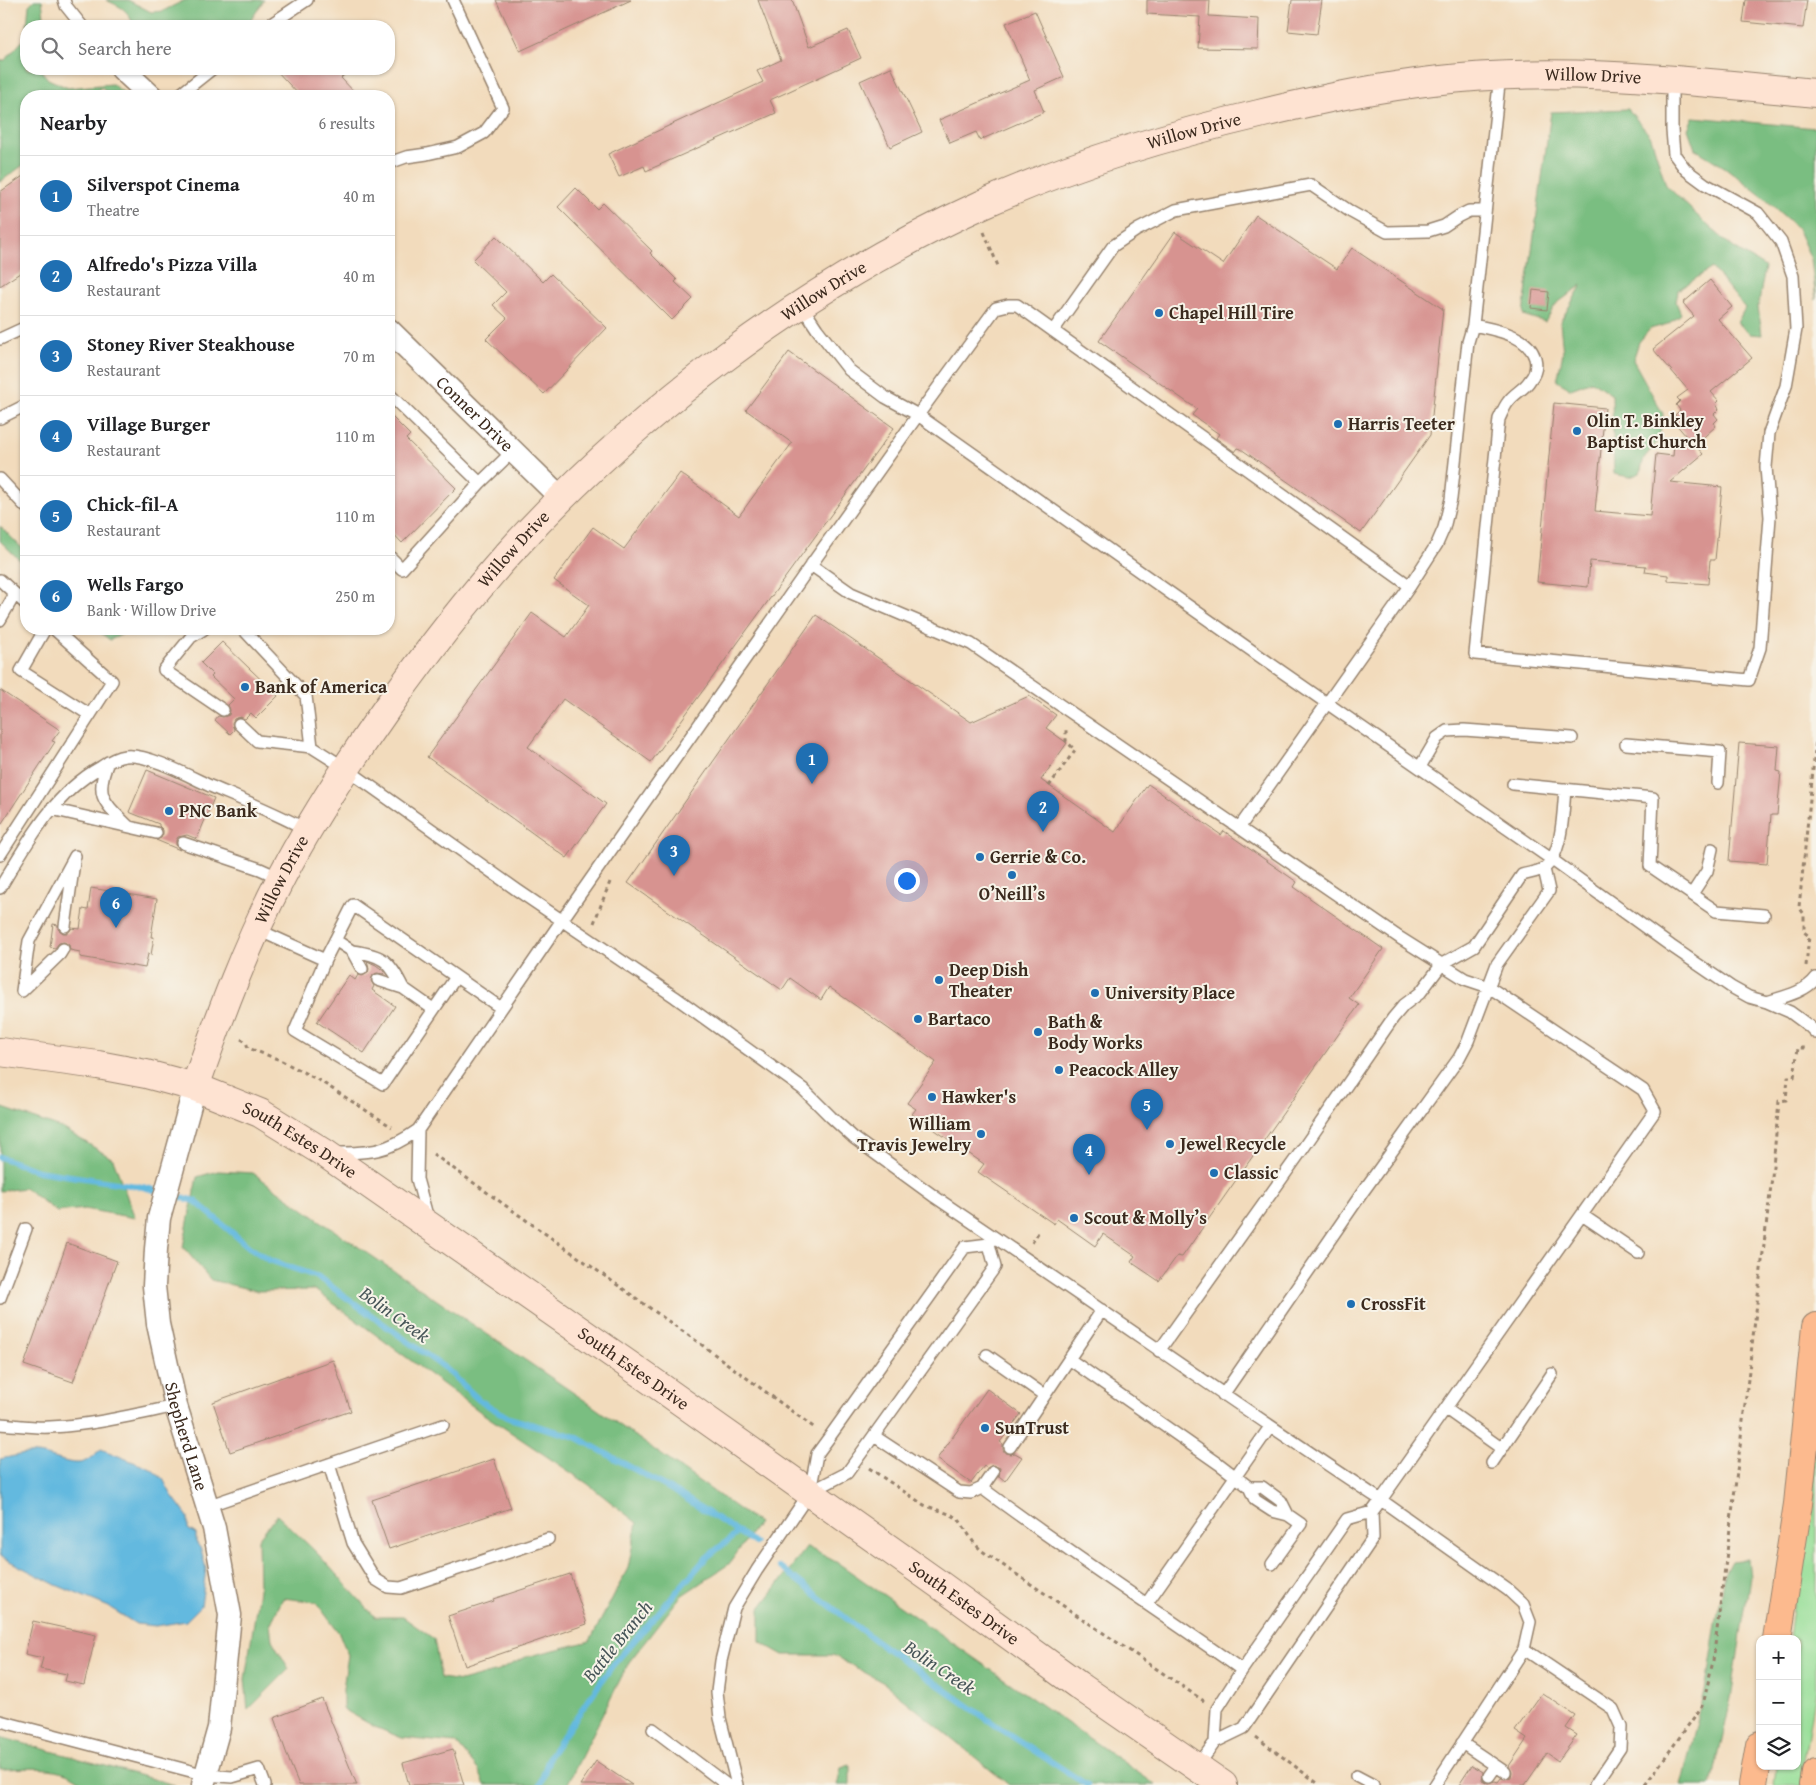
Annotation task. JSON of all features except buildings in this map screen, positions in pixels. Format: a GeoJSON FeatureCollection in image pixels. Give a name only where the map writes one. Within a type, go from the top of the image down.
{"type":"FeatureCollection","features":[{"type":"Feature","properties":{"kind":"highway"},"geometry":{"type":"LineString","coordinates":[[1778,1635],[1798,1504],[1816,1327]]}},
{"type":"Feature","properties":{"kind":"highway"},"geometry":{"type":"LineString","coordinates":[[1753,1785],[1756,1768]]}},
{"type":"Feature","properties":{"kind":"highway"},"geometry":{"type":"LineString","coordinates":[[1814,1785],[1816,1773]]}},
{"type":"Feature","properties":{"kind":"street","name":"Willow Drive"},"geometry":{"type":"LineString","coordinates":[[195,1087],[236,975],[281,878],[307,830],[345,768],[404,683],[458,614],[508,555],[561,498],[688,386],[801,305],[888,252],[977,207],[1029,185],[1131,148],[1212,125],[1368,90],[1436,80],[1500,75],[1560,74],[1672,79],[1816,93]]}},
{"type":"Feature","properties":{"kind":"street"},"geometry":{"type":"LineString","coordinates":[[128,75],[144,90]]}},
{"type":"Feature","properties":{"kind":"street","name":"Conner Drive"},"geometry":{"type":"LineString","coordinates":[[395,336],[561,498]]}},
{"type":"Feature","properties":{"kind":"street","name":"South Estes Drive"},"geometry":{"type":"LineString","coordinates":[[0,1052],[98,1065],[146,1074],[195,1087],[260,1113],[326,1154],[430,1226],[810,1492],[1078,1685],[1223,1785]]}},
{"type":"Feature","properties":{"kind":"street","name":"Shepherd Lane"},"geometry":{"type":"LineString","coordinates":[[195,1087],[159,1218],[154,1286],[158,1324],[176,1406],[214,1528],[230,1615],[219,1728],[204,1780]]}},
{"type":"Feature","properties":{"kind":"lane"},"geometry":{"type":"LineString","coordinates":[[64,0],[66,6],[77,20]]}},
{"type":"Feature","properties":{"kind":"lane"},"geometry":{"type":"LineString","coordinates":[[277,20],[307,0]]}},
{"type":"Feature","properties":{"kind":"lane"},"geometry":{"type":"LineString","coordinates":[[395,161],[458,147],[484,133],[503,108],[453,0]]}},
{"type":"Feature","properties":{"kind":"lane"},"geometry":{"type":"LineString","coordinates":[[186,90],[204,75]]}},
{"type":"Feature","properties":{"kind":"lane"},"geometry":{"type":"LineString","coordinates":[[1240,828],[1410,586],[1437,544],[1448,514],[1468,342],[1473,325],[1500,75]]}},
{"type":"Feature","properties":{"kind":"lane"},"geometry":{"type":"LineString","coordinates":[[1473,325],[1502,332],[1524,342],[1533,351],[1536,363],[1535,373],[1530,382],[1508,401],[1499,419],[1475,654],[1749,680],[1760,648],[1770,517],[1766,467],[1769,433],[1786,386],[1796,329],[1793,276],[1780,242],[1758,213],[1705,184],[1686,170],[1674,154],[1672,79]]}},
{"type":"Feature","properties":{"kind":"lane"},"geometry":{"type":"LineString","coordinates":[[1053,331],[1113,246],[1137,230],[1176,210],[1311,185],[1351,212],[1387,232],[1428,231],[1444,226],[1469,211],[1485,211]]}},
{"type":"Feature","properties":{"kind":"lane"},"geometry":{"type":"LineString","coordinates":[[801,305],[849,370],[885,397],[918,415],[1552,859],[1671,946],[1731,987],[1749,997],[1768,1002],[1790,1012],[1816,1033]]}},
{"type":"Feature","properties":{"kind":"lane"},"geometry":{"type":"LineString","coordinates":[[430,1226],[417,1179],[412,1140],[418,1130],[562,920],[811,565],[996,308],[1017,305],[1410,586]]}},
{"type":"Feature","properties":{"kind":"lane"},"geometry":{"type":"LineString","coordinates":[[0,339],[20,330]]}},
{"type":"Feature","properties":{"kind":"lane"},"geometry":{"type":"LineString","coordinates":[[395,400],[480,483]]}},
{"type":"Feature","properties":{"kind":"lane"},"geometry":{"type":"LineString","coordinates":[[0,418],[20,408]]}},
{"type":"Feature","properties":{"kind":"lane"},"geometry":{"type":"LineString","coordinates":[[395,562],[402,569],[480,483],[513,452]]}},
{"type":"Feature","properties":{"kind":"lane"},"geometry":{"type":"LineString","coordinates":[[0,479],[20,501]]}},
{"type":"Feature","properties":{"kind":"lane"},"geometry":{"type":"LineString","coordinates":[[811,565],[851,593],[971,644],[1400,938],[1465,979],[1490,987],[1643,1090],[1655,1111],[1381,1500],[1372,1512],[1348,1519],[1242,1670],[1217,1709],[1215,1742]]}},
{"type":"Feature","properties":{"kind":"lane"},"geometry":{"type":"LineString","coordinates":[[0,580],[20,599]]}},
{"type":"Feature","properties":{"kind":"lane"},"geometry":{"type":"LineString","coordinates":[[0,620],[15,594]]}},
{"type":"Feature","properties":{"kind":"lane"},"geometry":{"type":"LineString","coordinates":[[42,635],[21,671],[90,715]]}},
{"type":"Feature","properties":{"kind":"lane"},"geometry":{"type":"LineString","coordinates":[[0,855],[112,680],[61,635]]}},
{"type":"Feature","properties":{"kind":"lane"},"geometry":{"type":"LineString","coordinates":[[194,635],[164,670],[223,710]]}},
{"type":"Feature","properties":{"kind":"lane"},"geometry":{"type":"LineString","coordinates":[[249,635],[306,696],[312,748]]}},
{"type":"Feature","properties":{"kind":"lane"},"geometry":{"type":"LineString","coordinates":[[239,724],[257,741],[312,748],[345,768],[803,1088],[854,1138],[991,1240],[1102,1310],[1270,1427],[1381,1500],[1508,1590],[1523,1604],[1530,1622],[1524,1649],[1434,1785]]}},
{"type":"Feature","properties":{"kind":"lane"},"geometry":{"type":"LineString","coordinates":[[1420,767],[1436,738],[1447,731],[1464,730],[1572,738]]}},
{"type":"Feature","properties":{"kind":"lane"},"geometry":{"type":"LineString","coordinates":[[1626,744],[1720,752],[1718,783]]}},
{"type":"Feature","properties":{"kind":"lane"},"geometry":{"type":"LineString","coordinates":[[0,888],[51,809],[65,793],[90,773],[108,762],[123,756],[136,756],[161,764],[307,830]]}},
{"type":"Feature","properties":{"kind":"lane"},"geometry":{"type":"LineString","coordinates":[[108,762],[102,778],[101,789],[103,798],[108,807],[128,826]]}},
{"type":"Feature","properties":{"kind":"lane"},"geometry":{"type":"LineString","coordinates":[[1513,784],[1653,798],[1650,866],[1716,911],[1764,915]]}},
{"type":"Feature","properties":{"kind":"lane"},"geometry":{"type":"LineString","coordinates":[[1159,1351],[1393,1018],[1404,1005],[1420,993],[1442,964],[1474,946],[1522,875],[1544,869],[1552,859],[1559,845],[1565,789]]}},
{"type":"Feature","properties":{"kind":"lane"},"geometry":{"type":"LineString","coordinates":[[51,809],[156,833]]}},
{"type":"Feature","properties":{"kind":"lane"},"geometry":{"type":"LineString","coordinates":[[184,843],[281,878]]}},
{"type":"Feature","properties":{"kind":"lane"},"geometry":{"type":"LineString","coordinates":[[1692,894],[1707,871],[1712,849]]}},
{"type":"Feature","properties":{"kind":"lane"},"geometry":{"type":"LineString","coordinates":[[63,949],[22,991],[29,941],[75,856],[65,926]]}},
{"type":"Feature","properties":{"kind":"lane"},"geometry":{"type":"LineString","coordinates":[[1224,1395],[1362,1193],[1459,1058],[1490,987],[1497,964],[1550,891],[1544,869]]}},
{"type":"Feature","properties":{"kind":"lane"},"geometry":{"type":"LineString","coordinates":[[456,977],[384,1084],[295,1031],[325,960],[353,905],[501,1008]]}},
{"type":"Feature","properties":{"kind":"lane"},"geometry":{"type":"LineString","coordinates":[[256,929],[325,960]]}},
{"type":"Feature","properties":{"kind":"lane"},"geometry":{"type":"LineString","coordinates":[[335,940],[352,951],[373,954],[393,967],[403,988]]}},
{"type":"Feature","properties":{"kind":"lane"},"geometry":{"type":"LineString","coordinates":[[352,951],[362,969]]}},
{"type":"Feature","properties":{"kind":"lane"},"geometry":{"type":"LineString","coordinates":[[1768,1002],[1795,993],[1814,982],[1816,978]]}},
{"type":"Feature","properties":{"kind":"lane"},"geometry":{"type":"LineString","coordinates":[[378,980],[403,988],[433,1009]]}},
{"type":"Feature","properties":{"kind":"lane"},"geometry":{"type":"LineString","coordinates":[[326,1154],[369,1153],[412,1140]]}},
{"type":"Feature","properties":{"kind":"lane"},"geometry":{"type":"LineString","coordinates":[[1582,1215],[1638,1253]]}},
{"type":"Feature","properties":{"kind":"lane"},"geometry":{"type":"LineString","coordinates":[[0,1298],[26,1229]]}},
{"type":"Feature","properties":{"kind":"lane"},"geometry":{"type":"LineString","coordinates":[[810,1492],[847,1473],[874,1436],[995,1267],[991,1240]]}},
{"type":"Feature","properties":{"kind":"lane"},"geometry":{"type":"LineString","coordinates":[[737,1785],[720,1718],[717,1692],[721,1661],[734,1608],[757,1570],[810,1492],[817,1454],[828,1438],[965,1247],[991,1240]]}},
{"type":"Feature","properties":{"kind":"lane"},"geometry":{"type":"LineString","coordinates":[[1010,1448],[1102,1310]]}},
{"type":"Feature","properties":{"kind":"lane"},"geometry":{"type":"LineString","coordinates":[[987,1356],[1044,1395]]}},
{"type":"Feature","properties":{"kind":"lane"},"geometry":{"type":"LineString","coordinates":[[1069,1359],[1235,1476],[1249,1487],[1256,1500],[1272,1511],[1288,1515],[1301,1524],[1272,1564]]}},
{"type":"Feature","properties":{"kind":"lane"},"geometry":{"type":"LineString","coordinates":[[1492,1463],[1500,1448],[1552,1374]]}},
{"type":"Feature","properties":{"kind":"lane"},"geometry":{"type":"LineString","coordinates":[[0,1424],[48,1427],[76,1425],[176,1406]]}},
{"type":"Feature","properties":{"kind":"lane"},"geometry":{"type":"LineString","coordinates":[[1446,1409],[1500,1448]]}},
{"type":"Feature","properties":{"kind":"lane"},"geometry":{"type":"LineString","coordinates":[[207,1506],[443,1425]]}},
{"type":"Feature","properties":{"kind":"lane"},"geometry":{"type":"LineString","coordinates":[[1147,1603],[1270,1427]]}},
{"type":"Feature","properties":{"kind":"lane"},"geometry":{"type":"LineString","coordinates":[[874,1436],[960,1492],[971,1493],[982,1488],[993,1472]]}},
{"type":"Feature","properties":{"kind":"lane"},"geometry":{"type":"LineString","coordinates":[[329,1464],[353,1543],[375,1579],[388,1587],[402,1588],[548,1539]]}},
{"type":"Feature","properties":{"kind":"lane"},"geometry":{"type":"LineString","coordinates":[[982,1488],[1242,1670]]}},
{"type":"Feature","properties":{"kind":"lane"},"geometry":{"type":"LineString","coordinates":[[1197,1767],[1215,1742],[1244,1728],[1250,1720],[1373,1538],[1372,1512]]}},
{"type":"Feature","properties":{"kind":"lane"},"geometry":{"type":"LineString","coordinates":[[1524,1649],[1613,1709],[1621,1727],[1620,1748],[1595,1785]]}},
{"type":"Feature","properties":{"kind":"lane"},"geometry":{"type":"LineString","coordinates":[[0,1721],[204,1780],[232,1777],[259,1769],[265,1785]]}},
{"type":"Feature","properties":{"kind":"lane"},"geometry":{"type":"LineString","coordinates":[[653,1730],[727,1785]]}},
{"type":"Feature","properties":{"kind":"lane"},"geometry":{"type":"LineString","coordinates":[[1462,1743],[1501,1769],[1489,1776]]}},
{"type":"Feature","properties":{"kind":"lane"},"geometry":{"type":"LineString","coordinates":[[1356,1776],[1373,1785]]}},
{"type":"Feature","properties":{"kind":"path"},"geometry":{"type":"LineString","coordinates":[[984,232],[998,266]]}},
{"type":"Feature","properties":{"kind":"path"},"geometry":{"type":"LineString","coordinates":[[1049,786],[1075,750],[1066,741],[1066,726]]}},
{"type":"Feature","properties":{"kind":"path"},"geometry":{"type":"LineString","coordinates":[[1806,971],[1809,936],[1804,932],[1804,914],[1799,907],[1816,740]]}},
{"type":"Feature","properties":{"kind":"path"},"geometry":{"type":"LineString","coordinates":[[588,938],[613,875]]}},
{"type":"Feature","properties":{"kind":"path"},"geometry":{"type":"LineString","coordinates":[[241,1040],[246,1042],[248,1048],[280,1060],[320,1081],[412,1140],[686,1334],[828,1438]]}},
{"type":"Feature","properties":{"kind":"path"},"geometry":{"type":"LineString","coordinates":[[1645,1785],[1703,1705],[1713,1661],[1733,1505],[1772,1176],[1778,1101],[1786,1100],[1788,1077],[1794,1077],[1798,1048],[1816,1047]]}},
{"type":"Feature","properties":{"kind":"path"},"geometry":{"type":"LineString","coordinates":[[857,1459],[924,1505],[960,1521],[974,1543],[982,1551],[1140,1659]]}},
{"type":"Feature","properties":{"kind":"green space"},"geometry":{"type":"Polygon","coordinates":[[[34,0],[42,0],[43,20],[28,20],[29,5],[34,0]]]}},
{"type":"Feature","properties":{"kind":"green space"},"geometry":{"type":"Polygon","coordinates":[[[106,0],[128,0],[151,12],[163,11],[185,0],[264,0],[251,20],[131,20],[124,10],[106,0]]]}},
{"type":"Feature","properties":{"kind":"green space"},"geometry":{"type":"Polygon","coordinates":[[[20,44],[20,75],[45,75],[48,79],[68,88],[112,84],[120,90],[105,90],[102,87],[97,90],[20,90],[20,167],[0,182],[0,61],[5,60],[20,44]]]}},
{"type":"Feature","properties":{"kind":"green space"},"geometry":{"type":"Polygon","coordinates":[[[1628,109],[1651,137],[1666,185],[1734,248],[1765,267],[1758,307],[1762,335],[1750,334],[1737,323],[1745,308],[1712,268],[1678,290],[1676,302],[1681,314],[1668,324],[1650,329],[1639,342],[1633,360],[1663,414],[1659,440],[1644,458],[1640,473],[1630,477],[1614,474],[1612,395],[1592,381],[1571,389],[1557,381],[1563,353],[1560,322],[1582,285],[1556,304],[1545,322],[1523,315],[1551,112],[1628,109]]]}},
{"type":"Feature","properties":{"kind":"green space"},"geometry":{"type":"Polygon","coordinates":[[[1693,117],[1816,128],[1816,300],[1811,259],[1797,228],[1763,197],[1726,168],[1695,149],[1688,129],[1693,117]]]}},
{"type":"Feature","properties":{"kind":"green space"},"geometry":{"type":"Polygon","coordinates":[[[0,526],[20,546],[20,560],[0,541],[0,526]]]}},
{"type":"Feature","properties":{"kind":"green space"},"geometry":{"type":"Polygon","coordinates":[[[104,635],[121,635],[110,640],[104,635]]]}},
{"type":"Feature","properties":{"kind":"green space"},"geometry":{"type":"Polygon","coordinates":[[[0,1107],[64,1129],[113,1159],[135,1218],[84,1209],[57,1212],[25,1188],[0,1191],[0,1107]]]}},
{"type":"Feature","properties":{"kind":"green space"},"geometry":{"type":"Polygon","coordinates":[[[218,1171],[253,1173],[587,1402],[758,1523],[729,1564],[681,1596],[629,1662],[567,1785],[485,1785],[479,1771],[456,1743],[402,1738],[375,1727],[343,1709],[343,1689],[348,1655],[339,1633],[316,1602],[283,1598],[270,1625],[272,1640],[289,1669],[248,1710],[245,1679],[259,1590],[258,1539],[277,1515],[317,1553],[375,1617],[403,1617],[434,1639],[441,1678],[461,1681],[498,1671],[526,1657],[590,1641],[628,1568],[637,1523],[588,1484],[482,1413],[315,1290],[257,1291],[211,1280],[183,1247],[197,1177],[218,1171]]]}},
{"type":"Feature","properties":{"kind":"green space"},"geometry":{"type":"Polygon","coordinates":[[[1816,1426],[1816,1689],[1801,1785],[1775,1785],[1777,1770],[1801,1770],[1801,1635],[1790,1635],[1816,1426]]]}},
{"type":"Feature","properties":{"kind":"green space"},"geometry":{"type":"Polygon","coordinates":[[[807,1547],[838,1563],[1156,1785],[1009,1785],[884,1683],[833,1655],[783,1655],[760,1642],[760,1608],[807,1547]]]}},
{"type":"Feature","properties":{"kind":"green space"},"geometry":{"type":"Polygon","coordinates":[[[1748,1559],[1750,1577],[1731,1698],[1712,1785],[1681,1785],[1705,1691],[1724,1574],[1731,1561],[1748,1559]]]}},
{"type":"Feature","properties":{"kind":"green space"},"geometry":{"type":"Polygon","coordinates":[[[0,1737],[175,1785],[84,1785],[67,1773],[56,1770],[33,1768],[0,1769],[0,1737]]]}},
{"type":"Feature","properties":{"kind":"green space"},"geometry":{"type":"Polygon","coordinates":[[[850,1765],[850,1785],[837,1785],[841,1768],[850,1765]]]}},
{"type":"Feature","properties":{"kind":"water"},"geometry":{"type":"Polygon","coordinates":[[[101,1449],[151,1469],[163,1479],[171,1494],[188,1517],[188,1529],[196,1534],[196,1542],[201,1549],[206,1569],[201,1606],[186,1621],[156,1626],[136,1624],[109,1607],[56,1585],[0,1556],[0,1459],[35,1454],[68,1462],[81,1463],[101,1449]]]}},
{"type":"Feature","properties":{"kind":"waterway","name":"Bolin Creek"},"geometry":{"type":"LineString","coordinates":[[0,1157],[38,1171],[143,1187],[195,1201],[249,1247],[269,1260],[318,1277],[446,1369],[479,1400],[509,1418],[576,1437],[679,1494],[755,1543]]}},
{"type":"Feature","properties":{"kind":"waterway","name":"Battle Branch"},"geometry":{"type":"LineString","coordinates":[[540,1785],[550,1755],[612,1666],[706,1558],[739,1532]]}},
{"type":"Feature","properties":{"kind":"waterway","name":"Bolin Creek"},"geometry":{"type":"LineString","coordinates":[[780,1567],[873,1639],[1004,1731],[1087,1785]]}},
{"type":"Feature","properties":{"kind":"place","name":"Chapel Hill Tire"},"geometry":{"type":"Point","coordinates":[1159,313]}},
{"type":"Feature","properties":{"kind":"place","name":"Harris Teeter"},"geometry":{"type":"Point","coordinates":[1338,424]}},
{"type":"Feature","properties":{"kind":"place","name":"Olin T. Binkley Baptist Church"},"geometry":{"type":"Point","coordinates":[1577,431]}},
{"type":"Feature","properties":{"kind":"place","name":"Bank of America"},"geometry":{"type":"Point","coordinates":[245,687]}},
{"type":"Feature","properties":{"kind":"place","name":"Silverspot Cinema"},"geometry":{"type":"Point","coordinates":[812,784]}},
{"type":"Feature","properties":{"kind":"place","name":"PNC Bank"},"geometry":{"type":"Point","coordinates":[169,811]}},
{"type":"Feature","properties":{"kind":"place","name":"Alfredo's Pizza Villa"},"geometry":{"type":"Point","coordinates":[1043,832]}},
{"type":"Feature","properties":{"kind":"place","name":"Gerrie & Co."},"geometry":{"type":"Point","coordinates":[980,857]}},
{"type":"Feature","properties":{"kind":"place","name":"O’Neill’s"},"geometry":{"type":"Point","coordinates":[1012,875]}},
{"type":"Feature","properties":{"kind":"place","name":"Stoney River Steakhouse"},"geometry":{"type":"Point","coordinates":[674,876]}},
{"type":"Feature","properties":{"kind":"place","name":"Wells Fargo"},"geometry":{"type":"Point","coordinates":[116,928]}},
{"type":"Feature","properties":{"kind":"place","name":"Deep Dish Theater"},"geometry":{"type":"Point","coordinates":[939,980]}},
{"type":"Feature","properties":{"kind":"place","name":"University Place"},"geometry":{"type":"Point","coordinates":[1095,993]}},
{"type":"Feature","properties":{"kind":"place","name":"Bartaco"},"geometry":{"type":"Point","coordinates":[918,1019]}},
{"type":"Feature","properties":{"kind":"place","name":"Bath & Body Works"},"geometry":{"type":"Point","coordinates":[1038,1032]}},
{"type":"Feature","properties":{"kind":"place","name":"Peacock Alley"},"geometry":{"type":"Point","coordinates":[1059,1070]}},
{"type":"Feature","properties":{"kind":"place","name":"Hawker's"},"geometry":{"type":"Point","coordinates":[932,1097]}},
{"type":"Feature","properties":{"kind":"place","name":"Chick-fil-A"},"geometry":{"type":"Point","coordinates":[1147,1130]}},
{"type":"Feature","properties":{"kind":"place","name":"William Travis Jewelry"},"geometry":{"type":"Point","coordinates":[981,1134]}},
{"type":"Feature","properties":{"kind":"place","name":"Jewel Recycle"},"geometry":{"type":"Point","coordinates":[1170,1144]}},
{"type":"Feature","properties":{"kind":"place","name":"Classic"},"geometry":{"type":"Point","coordinates":[1214,1173]}},
{"type":"Feature","properties":{"kind":"place","name":"Village Burger"},"geometry":{"type":"Point","coordinates":[1089,1175]}},
{"type":"Feature","properties":{"kind":"place","name":"Scout & Molly’s"},"geometry":{"type":"Point","coordinates":[1074,1218]}},
{"type":"Feature","properties":{"kind":"place","name":"CrossFit"},"geometry":{"type":"Point","coordinates":[1351,1304]}},
{"type":"Feature","properties":{"kind":"place","name":"SunTrust"},"geometry":{"type":"Point","coordinates":[985,1428]}}]}
